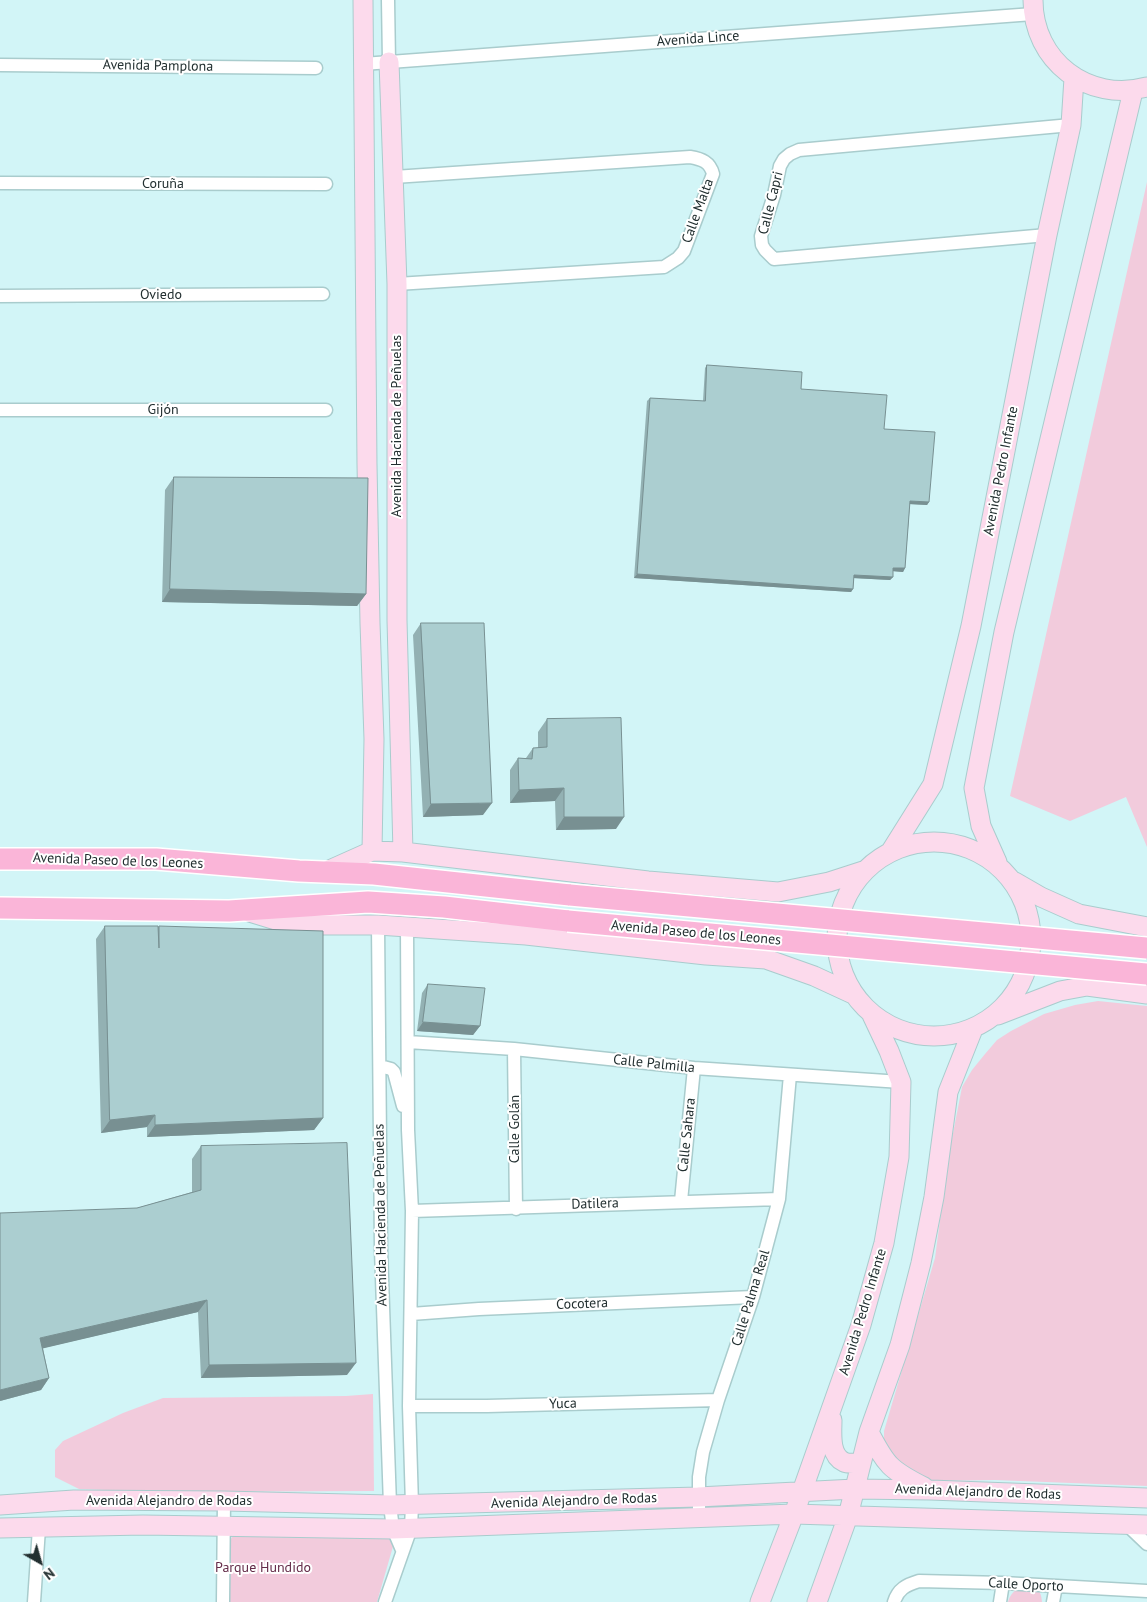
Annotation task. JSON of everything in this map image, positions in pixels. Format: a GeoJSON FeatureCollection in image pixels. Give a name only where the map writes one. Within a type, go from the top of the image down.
{"type":"FeatureCollection","features":[{"type":"Feature","properties":{"kind":"main road","name":"Avenida Paseo de los Leones"},"geometry":{"type":"LineString","coordinates":[[0,858],[156,859],[374,874],[570,895],[1147,948]]}},
{"type":"Feature","properties":{"kind":"main road","name":"Avenida Paseo de los Leones"},"geometry":{"type":"LineString","coordinates":[[0,908],[245,910],[368,902],[444,907],[568,921],[1147,974]]}},
{"type":"Feature","properties":{"kind":"street","name":"Avenida Hacienda de Peñuelas"},"geometry":{"type":"LineString","coordinates":[[363,0],[370,604],[374,738],[372,851]]}},
{"type":"Feature","properties":{"kind":"street","name":"Avenida Hacienda de Peñuelas"},"geometry":{"type":"LineString","coordinates":[[388,0],[397,284],[398,620],[403,852]]}},
{"type":"Feature","properties":{"kind":"street","name":"Avenida Lince"},"geometry":{"type":"LineString","coordinates":[[363,64],[1033,7]]}},
{"type":"Feature","properties":{"kind":"street"},"geometry":{"type":"LineString","coordinates":[[997,862],[959,848],[934,844],[908,843],[890,851],[863,871],[841,914],[837,942],[841,969],[853,994],[872,1015],[899,1030],[930,1037],[951,1036],[973,1029],[990,1018],[1009,999],[1023,975],[1029,949],[1028,922],[1024,900],[1015,882],[997,862],[981,826],[974,788],[1004,632],[1140,89],[1102,89],[1074,78],[1054,61],[1040,39],[1033,7]]}},
{"type":"Feature","properties":{"kind":"street","name":"Avenida Pamplona"},"geometry":{"type":"LineString","coordinates":[[0,65],[316,68]]}},
{"type":"Feature","properties":{"kind":"street","name":"Avenida Pedro Infante"},"geometry":{"type":"LineString","coordinates":[[890,851],[933,784],[971,626],[1047,235],[1071,125],[1074,78]]}},
{"type":"Feature","properties":{"kind":"street","name":"Calle Capri"},"geometry":{"type":"LineString","coordinates":[[1047,235],[774,259],[762,245],[761,236],[774,195],[780,166],[784,159],[799,150],[1071,125]]}},
{"type":"Feature","properties":{"kind":"street","name":"Calle Malta"},"geometry":{"type":"LineString","coordinates":[[394,177],[690,157],[707,163],[713,174],[684,251],[678,258],[664,267],[397,284]]}},
{"type":"Feature","properties":{"kind":"street","name":"Coruña"},"geometry":{"type":"LineString","coordinates":[[0,183],[326,184]]}},
{"type":"Feature","properties":{"kind":"street","name":"Oviedo"},"geometry":{"type":"LineString","coordinates":[[0,296],[323,294]]}},
{"type":"Feature","properties":{"kind":"street","name":"Gijón"},"geometry":{"type":"LineString","coordinates":[[0,410],[326,410]]}},
{"type":"Feature","properties":{"kind":"street","name":"Avenida Paseo de los Leones"},"geometry":{"type":"LineString","coordinates":[[325,872],[372,851],[403,852],[648,881],[778,892],[829,882],[863,871]]}},
{"type":"Feature","properties":{"kind":"street"},"geometry":{"type":"LineString","coordinates":[[1015,882],[1041,898],[1079,914],[1147,927]]}},
{"type":"Feature","properties":{"kind":"street"},"geometry":{"type":"LineString","coordinates":[[766,959],[776,952],[788,930],[788,918],[778,892]]}},
{"type":"Feature","properties":{"kind":"street","name":"Avenida Paseo de los Leones"},"geometry":{"type":"LineString","coordinates":[[245,910],[282,922],[312,925],[407,927],[526,936],[706,955],[766,959],[814,976],[853,994]]}},
{"type":"Feature","properties":{"kind":"street","name":"Avenida Hacienda de Peñuelas"},"geometry":{"type":"LineString","coordinates":[[378,925],[381,1250],[390,1505],[402,1528]]}},
{"type":"Feature","properties":{"kind":"street","name":"Avenida Hacienda de Peñuelas"},"geometry":{"type":"LineString","coordinates":[[402,1528],[412,1505],[408,1406],[412,1211],[408,1130],[407,927]]}},
{"type":"Feature","properties":{"kind":"street"},"geometry":{"type":"LineString","coordinates":[[990,1018],[1060,992],[1087,986],[1147,994]]}},
{"type":"Feature","properties":{"kind":"street","name":"Avenida Pedro Infante"},"geometry":{"type":"LineString","coordinates":[[760,1602],[794,1514],[861,1326],[884,1243],[899,1157],[901,1082],[872,1015]]}},
{"type":"Feature","properties":{"kind":"street"},"geometry":{"type":"LineString","coordinates":[[818,1602],[848,1516],[869,1432],[900,1345],[921,1263],[934,1197],[948,1092],[973,1029]]}},
{"type":"Feature","properties":{"kind":"street","name":"Calle Palmilla"},"geometry":{"type":"LineString","coordinates":[[408,1042],[514,1049],[694,1068],[901,1082]]}},
{"type":"Feature","properties":{"kind":"street","name":"Calle Golán"},"geometry":{"type":"LineString","coordinates":[[514,1049],[516,1209]]}},
{"type":"Feature","properties":{"kind":"street"},"geometry":{"type":"LineString","coordinates":[[380,1066],[394,1072],[408,1130]]}},
{"type":"Feature","properties":{"kind":"street","name":"Calle Sahara"},"geometry":{"type":"LineString","coordinates":[[680,1201],[694,1068]]}},
{"type":"Feature","properties":{"kind":"street","name":"Calle Palma Real"},"geometry":{"type":"LineString","coordinates":[[699,1518],[699,1476],[703,1452],[718,1400],[753,1297],[779,1199],[790,1075]]}},
{"type":"Feature","properties":{"kind":"street","name":"Datilera"},"geometry":{"type":"LineString","coordinates":[[412,1211],[779,1199]]}},
{"type":"Feature","properties":{"kind":"street","name":"Cocotera"},"geometry":{"type":"LineString","coordinates":[[411,1314],[479,1308],[753,1297]]}},
{"type":"Feature","properties":{"kind":"street","name":"Yuca"},"geometry":{"type":"LineString","coordinates":[[408,1406],[487,1406],[718,1400]]}},
{"type":"Feature","properties":{"kind":"street"},"geometry":{"type":"LineString","coordinates":[[834,1402],[833,1448],[838,1457],[845,1462],[860,1463]]}},
{"type":"Feature","properties":{"kind":"street"},"geometry":{"type":"LineString","coordinates":[[869,1432],[887,1464],[900,1475],[930,1490]]}},
{"type":"Feature","properties":{"kind":"street","name":"Avenida Alejandro de Rodas"},"geometry":{"type":"LineString","coordinates":[[0,1505],[74,1500],[412,1505],[698,1497],[855,1489],[1147,1498]]}},
{"type":"Feature","properties":{"kind":"street"},"geometry":{"type":"LineString","coordinates":[[223,1602],[224,1501]]}},
{"type":"Feature","properties":{"kind":"street","name":"Avenida Alejandro de Rodas"},"geometry":{"type":"LineString","coordinates":[[0,1528],[143,1524],[402,1528],[794,1514],[1147,1525]]}},
{"type":"Feature","properties":{"kind":"street"},"geometry":{"type":"LineString","coordinates":[[1126,1524],[1147,1544]]}},
{"type":"Feature","properties":{"kind":"street"},"geometry":{"type":"LineString","coordinates":[[34,1602],[39,1528]]}},
{"type":"Feature","properties":{"kind":"street"},"geometry":{"type":"LineString","coordinates":[[385,1602],[402,1550],[402,1528]]}},
{"type":"Feature","properties":{"kind":"street","name":"Calle Oporto"},"geometry":{"type":"LineString","coordinates":[[894,1602],[906,1585],[919,1581],[1003,1583],[1147,1591]]}},
{"type":"Feature","properties":{"kind":"street"},"geometry":{"type":"LineString","coordinates":[[1000,1602],[1003,1583]]}},
{"type":"Feature","properties":{"kind":"street"},"geometry":{"type":"LineString","coordinates":[[1053,1602],[1056,1586]]}},
{"type":"Feature","properties":{"kind":"green space"},"geometry":{"type":"Polygon","coordinates":[[[1147,182],[1147,847],[1126,797],[1070,821],[1010,796],[1147,182]]]}},
{"type":"Feature","properties":{"kind":"green space"},"geometry":{"type":"Polygon","coordinates":[[[1098,1001],[1147,1006],[1147,1486],[995,1480],[935,1481],[917,1477],[888,1454],[884,1441],[884,1431],[935,1258],[948,1159],[962,1087],[972,1070],[997,1040],[1011,1031],[1044,1014],[1098,1001]]]}},
{"type":"Feature","properties":{"kind":"green space"},"geometry":{"type":"Polygon","coordinates":[[[373,1394],[374,1491],[156,1492],[79,1489],[55,1477],[55,1450],[63,1441],[123,1413],[163,1398],[373,1394]]]}},
{"type":"Feature","properties":{"kind":"green space","name":"Parque Hundido"},"geometry":{"type":"Polygon","coordinates":[[[234,1535],[389,1536],[394,1543],[377,1602],[229,1602],[229,1541],[234,1535]]]}},
{"type":"Feature","properties":{"kind":"green space"},"geometry":{"type":"Polygon","coordinates":[[[1022,1586],[1039,1591],[1042,1602],[1008,1602],[1013,1592],[1022,1586]]]}},
{"type":"Feature","properties":{"kind":"building"},"geometry":{"type":"Polygon","coordinates":[[[707,365],[802,372],[801,389],[887,395],[884,429],[935,432],[929,502],[910,501],[905,568],[893,568],[893,577],[854,575],[853,589],[637,574],[650,398],[705,401],[707,365]]]}},
{"type":"Feature","properties":{"kind":"building"},"geometry":{"type":"Polygon","coordinates":[[[174,477],[368,478],[366,594],[170,589],[174,477]]]}},
{"type":"Feature","properties":{"kind":"building"},"geometry":{"type":"Polygon","coordinates":[[[421,623],[484,623],[492,803],[431,804],[421,623]]]}},
{"type":"Feature","properties":{"kind":"building"},"geometry":{"type":"Polygon","coordinates":[[[621,718],[624,817],[564,817],[564,788],[519,790],[518,758],[532,759],[533,748],[547,747],[547,719],[621,718]]]}},
{"type":"Feature","properties":{"kind":"building"},"geometry":{"type":"Polygon","coordinates":[[[105,926],[158,926],[159,948],[159,926],[323,931],[323,1118],[155,1125],[155,1115],[110,1120],[105,926]]]}},
{"type":"Feature","properties":{"kind":"building"},"geometry":{"type":"Polygon","coordinates":[[[428,984],[485,988],[480,1026],[423,1022],[428,984]]]}},
{"type":"Feature","properties":{"kind":"building"},"geometry":{"type":"Polygon","coordinates":[[[347,1143],[356,1363],[209,1365],[207,1300],[40,1338],[49,1378],[0,1390],[0,1213],[137,1208],[201,1190],[201,1146],[347,1143]]]}}]}
